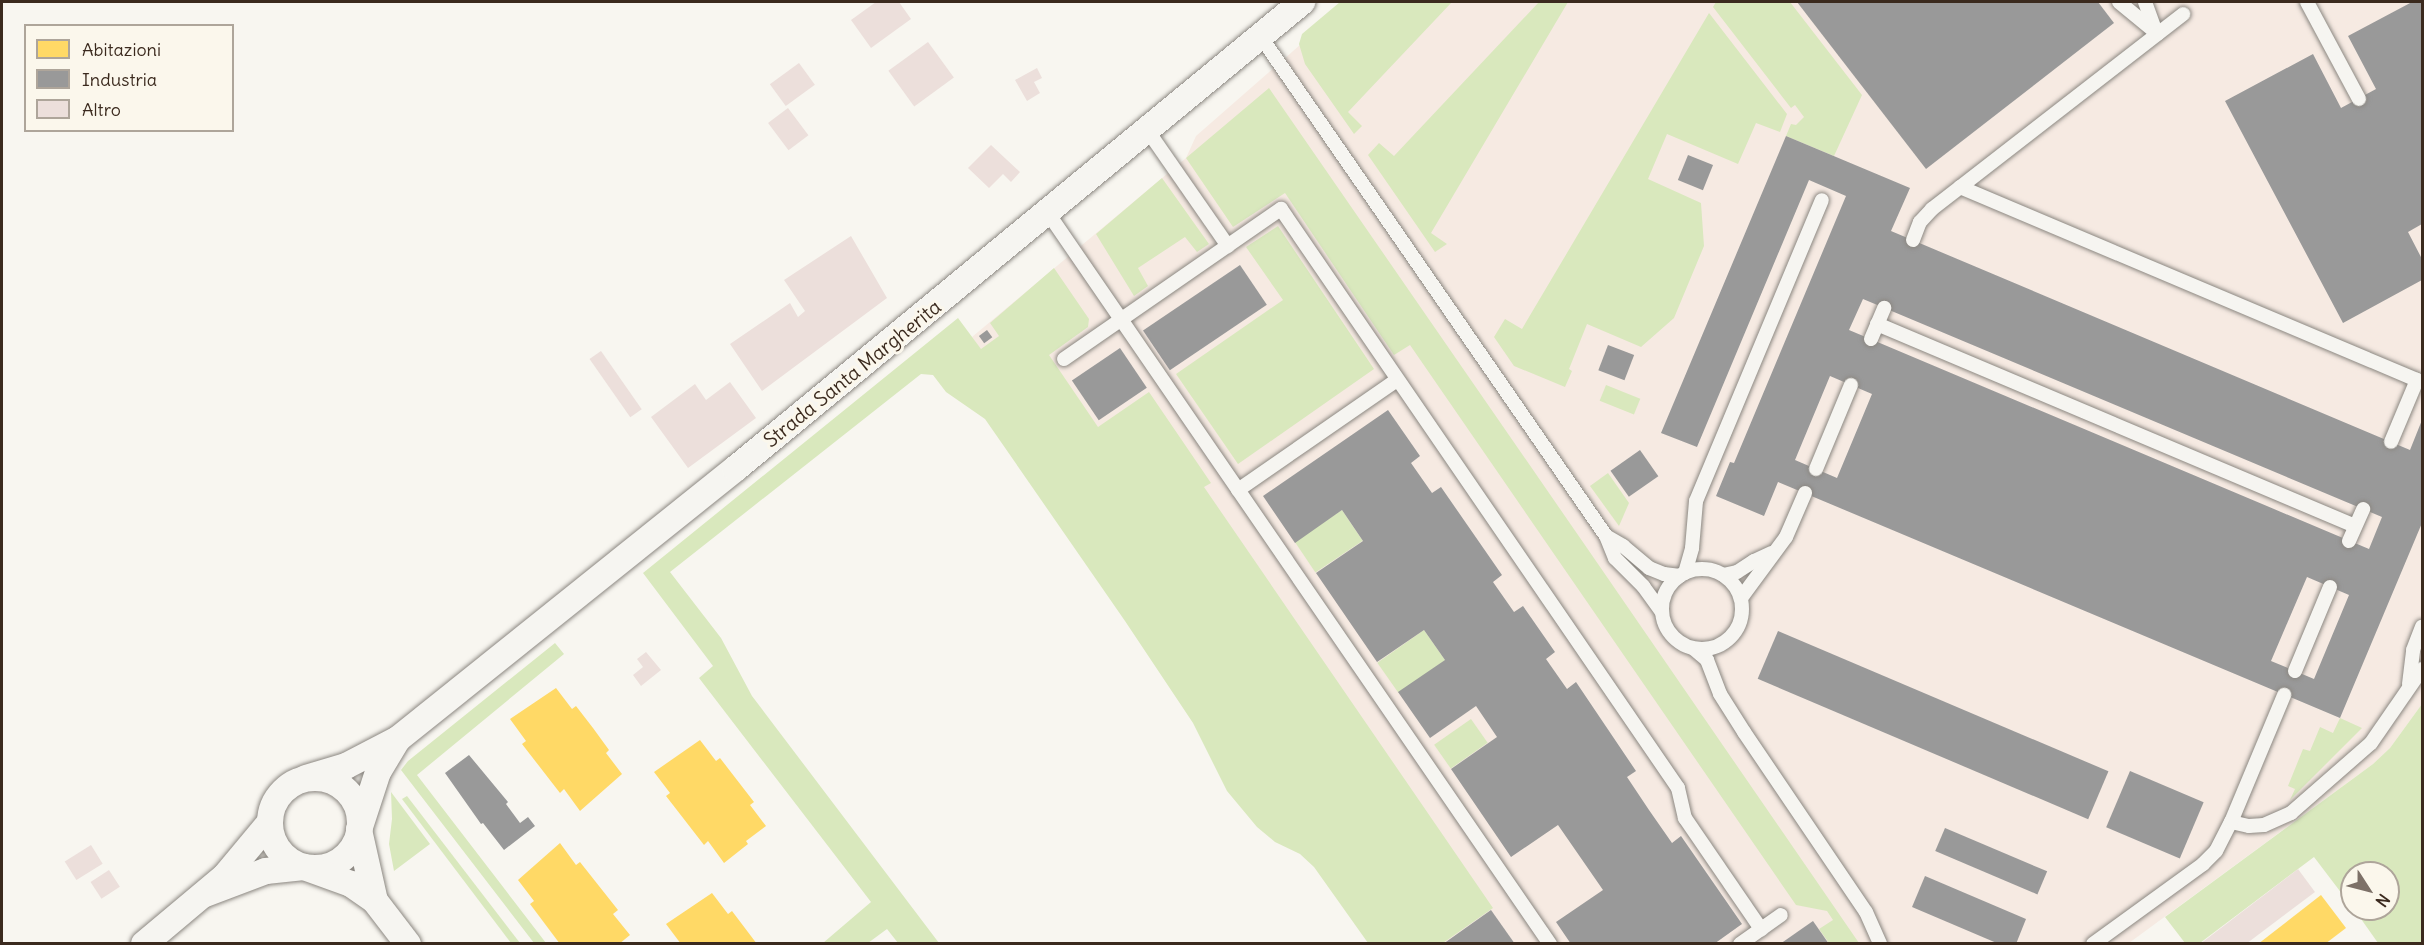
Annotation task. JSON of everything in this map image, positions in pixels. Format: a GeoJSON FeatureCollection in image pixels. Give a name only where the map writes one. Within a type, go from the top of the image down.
{"type":"FeatureCollection","features":[{"type":"Feature","properties":{"kind":"street","name":"Strada Santa Margherita"},"geometry":{"type":"LineString","coordinates":[[144,944],[225,876],[270,822],[272,807],[280,794],[292,784],[345,766],[398,740],[1048,213],[1302,2]]}},
{"type":"Feature","properties":{"kind":"street","name":"Strada Santa Margherita"},"geometry":{"type":"LineString","coordinates":[[205,894],[266,871],[304,867],[319,868],[334,864],[351,849],[360,830],[378,772],[398,740]]}},
{"type":"Feature","properties":{"kind":"street"},"geometry":{"type":"LineString","coordinates":[[306,778],[320,778],[334,782],[346,790],[357,808],[375,901]]}},
{"type":"Feature","properties":{"kind":"street"},"geometry":{"type":"LineString","coordinates":[[270,822],[272,837],[279,850],[290,861],[351,884],[375,901],[408,944]]}},
{"type":"Feature","properties":{"kind":"lane"},"geometry":{"type":"LineString","coordinates":[[2119,2],[2158,34]]}},
{"type":"Feature","properties":{"kind":"lane"},"geometry":{"type":"LineString","coordinates":[[2145,2],[2158,34]]}},
{"type":"Feature","properties":{"kind":"lane"},"geometry":{"type":"LineString","coordinates":[[2307,2],[2359,99]]}},
{"type":"Feature","properties":{"kind":"lane"},"geometry":{"type":"LineString","coordinates":[[1913,240],[1927,214],[2183,14]]}},
{"type":"Feature","properties":{"kind":"lane"},"geometry":{"type":"LineString","coordinates":[[1261,37],[1606,536],[1615,558],[1643,586],[1662,612],[1669,632],[1707,660],[1720,694],[1866,912],[1880,944]]}},
{"type":"Feature","properties":{"kind":"lane"},"geometry":{"type":"LineString","coordinates":[[1148,130],[1228,246]]}},
{"type":"Feature","properties":{"kind":"lane"},"geometry":{"type":"LineString","coordinates":[[1960,187],[2417,380]]}},
{"type":"Feature","properties":{"kind":"lane"},"geometry":{"type":"LineString","coordinates":[[1662,612],[1665,596],[1683,574],[1693,542],[1694,507],[1822,200]]}},
{"type":"Feature","properties":{"kind":"lane"},"geometry":{"type":"LineString","coordinates":[[1064,359],[1281,209],[1396,380],[1678,788],[1685,818],[1761,929]]}},
{"type":"Feature","properties":{"kind":"lane"},"geometry":{"type":"LineString","coordinates":[[1048,213],[1550,944]]}},
{"type":"Feature","properties":{"kind":"lane"},"geometry":{"type":"LineString","coordinates":[[1871,339],[1884,308]]}},
{"type":"Feature","properties":{"kind":"lane"},"geometry":{"type":"LineString","coordinates":[[1877,324],[2355,526]]}},
{"type":"Feature","properties":{"kind":"lane"},"geometry":{"type":"LineString","coordinates":[[2391,441],[2422,366]]}},
{"type":"Feature","properties":{"kind":"lane"},"geometry":{"type":"LineString","coordinates":[[1238,490],[1396,380]]}},
{"type":"Feature","properties":{"kind":"lane"},"geometry":{"type":"LineString","coordinates":[[1816,469],[1851,385]]}},
{"type":"Feature","properties":{"kind":"lane"},"geometry":{"type":"LineString","coordinates":[[1741,598],[1790,530],[1806,493]]}},
{"type":"Feature","properties":{"kind":"lane"},"geometry":{"type":"LineString","coordinates":[[2349,541],[2363,509]]}},
{"type":"Feature","properties":{"kind":"lane"},"geometry":{"type":"LineString","coordinates":[[1606,536],[1621,544],[1649,568],[1664,574],[1683,574],[1708,569],[1723,575],[1734,585],[1741,598],[1742,618],[1732,636],[1714,647],[1694,649]]}},
{"type":"Feature","properties":{"kind":"lane"},"geometry":{"type":"LineString","coordinates":[[1723,575],[1737,572],[1772,554]]}},
{"type":"Feature","properties":{"kind":"lane"},"geometry":{"type":"LineString","coordinates":[[2295,671],[2330,587]]}},
{"type":"Feature","properties":{"kind":"lane"},"geometry":{"type":"LineString","coordinates":[[2407,689],[2413,650],[2422,627]]}},
{"type":"Feature","properties":{"kind":"lane"},"geometry":{"type":"LineString","coordinates":[[2231,822],[2249,826],[2264,825],[2291,813],[2371,743],[2394,713],[2407,689],[2422,669]]}},
{"type":"Feature","properties":{"kind":"lane"},"geometry":{"type":"LineString","coordinates":[[2093,944],[2210,858],[2221,844],[2284,695]]}},
{"type":"Feature","properties":{"kind":"lane"},"geometry":{"type":"LineString","coordinates":[[1740,944],[1781,915]]}},
{"type":"Feature","properties":{"kind":"shaded area"},"geometry":{"type":"Polygon","coordinates":[[[1349,2],[2422,2],[2422,704],[2390,748],[2373,764],[2129,943],[1392,943],[972,337],[1186,158],[1196,136],[1349,2]]]}},
{"type":"Feature","properties":{"kind":"green space"},"geometry":{"type":"Polygon","coordinates":[[[1340,2],[1452,2],[1348,112],[1362,126],[1354,134],[1305,64],[1299,44],[1302,34],[1340,2]]]}},
{"type":"Feature","properties":{"kind":"green space"},"geometry":{"type":"Polygon","coordinates":[[[1539,2],[1568,2],[1431,233],[1447,244],[1435,252],[1368,155],[1379,143],[1394,156],[1539,2]]]}},
{"type":"Feature","properties":{"kind":"green space"},"geometry":{"type":"Polygon","coordinates":[[[1716,2],[1790,2],[1862,95],[1834,156],[1786,136],[1791,124],[1796,125],[1804,117],[1795,105],[1791,108],[1713,7],[1716,2]]]}},
{"type":"Feature","properties":{"kind":"green space"},"geometry":{"type":"Polygon","coordinates":[[[1709,13],[1787,114],[1780,132],[1756,123],[1738,164],[1667,134],[1648,179],[1701,203],[1704,246],[1674,318],[1641,347],[1587,324],[1569,369],[1572,371],[1565,387],[1514,366],[1494,337],[1505,319],[1522,329],[1709,13]]]}},
{"type":"Feature","properties":{"kind":"green space"},"geometry":{"type":"Polygon","coordinates":[[[1269,88],[1859,943],[1829,943],[1819,929],[1833,920],[1827,911],[1796,905],[1410,345],[1394,355],[1285,193],[1233,227],[1186,158],[1269,88]]]}},
{"type":"Feature","properties":{"kind":"green space"},"geometry":{"type":"Polygon","coordinates":[[[1162,178],[1209,244],[1197,252],[1185,237],[1138,268],[1148,286],[1134,296],[1096,234],[1162,178]]]}},
{"type":"Feature","properties":{"kind":"green space"},"geometry":{"type":"Polygon","coordinates":[[[1278,226],[1374,369],[1238,464],[1176,374],[1283,300],[1246,247],[1278,226]]]}},
{"type":"Feature","properties":{"kind":"green space"},"geometry":{"type":"Polygon","coordinates":[[[1054,268],[1089,319],[1088,327],[1049,355],[1098,427],[1149,392],[1211,483],[1204,487],[1493,908],[1443,943],[1368,943],[1314,867],[1300,854],[1275,842],[1257,827],[1227,791],[1193,723],[985,419],[946,392],[933,375],[921,374],[670,572],[721,638],[752,696],[939,943],[898,943],[887,929],[868,943],[823,943],[871,902],[699,678],[713,666],[643,573],[958,318],[981,349],[999,336],[990,323],[1054,268]]]}},
{"type":"Feature","properties":{"kind":"green space"},"geometry":{"type":"Polygon","coordinates":[[[1606,385],[1640,399],[1634,415],[1600,401],[1606,385]]]}},
{"type":"Feature","properties":{"kind":"green space"},"geometry":{"type":"Polygon","coordinates":[[[1608,473],[1629,503],[1619,526],[1590,486],[1608,473]]]}},
{"type":"Feature","properties":{"kind":"green space"},"geometry":{"type":"Polygon","coordinates":[[[1342,510],[1363,541],[1315,573],[1295,542],[1342,510]]]}},
{"type":"Feature","properties":{"kind":"green space"},"geometry":{"type":"Polygon","coordinates":[[[1424,630],[1445,660],[1399,693],[1377,663],[1424,630]]]}},
{"type":"Feature","properties":{"kind":"green space"},"geometry":{"type":"Polygon","coordinates":[[[555,643],[564,654],[417,775],[546,943],[534,943],[401,770],[408,761],[555,643]]]}},
{"type":"Feature","properties":{"kind":"green space"},"geometry":{"type":"Polygon","coordinates":[[[2422,704],[2422,943],[2378,943],[2362,921],[2400,921],[2400,861],[2340,861],[2340,891],[2314,857],[2200,943],[2185,943],[2165,917],[2373,764],[2390,748],[2422,704]]]}},
{"type":"Feature","properties":{"kind":"green space"},"geometry":{"type":"Polygon","coordinates":[[[2340,718],[2362,728],[2290,800],[2295,789],[2288,786],[2303,749],[2310,751],[2320,727],[2333,733],[2340,718]]]}},
{"type":"Feature","properties":{"kind":"green space"},"geometry":{"type":"Polygon","coordinates":[[[1471,719],[1488,743],[1451,769],[1434,745],[1471,719]]]}},
{"type":"Feature","properties":{"kind":"green space"},"geometry":{"type":"Polygon","coordinates":[[[391,792],[430,844],[394,871],[389,844],[392,819],[391,792]]]}},
{"type":"Feature","properties":{"kind":"green space"},"geometry":{"type":"Polygon","coordinates":[[[407,796],[520,943],[511,943],[402,799],[407,796]]]}},
{"type":"Feature","properties":{"kind":"building: Abitazioni"},"geometry":{"type":"Polygon","coordinates":[[[556,688],[572,709],[576,706],[593,728],[609,750],[606,753],[622,774],[580,811],[564,789],[560,793],[522,744],[526,741],[510,719],[556,688]]]}},
{"type":"Feature","properties":{"kind":"building: Abitazioni"},"geometry":{"type":"Polygon","coordinates":[[[700,740],[716,761],[720,758],[754,802],[750,805],[766,826],[746,841],[748,844],[724,863],[708,841],[704,845],[666,796],[670,793],[654,772],[700,740]]]}},
{"type":"Feature","properties":{"kind":"building: Abitazioni"},"geometry":{"type":"Polygon","coordinates":[[[560,843],[576,865],[580,862],[618,910],[613,914],[630,935],[619,944],[560,944],[530,904],[534,901],[518,880],[560,843]]]}},
{"type":"Feature","properties":{"kind":"building: Abitazioni"},"geometry":{"type":"Polygon","coordinates":[[[712,893],[728,914],[732,911],[757,944],[681,944],[666,924],[712,893]]]}},
{"type":"Feature","properties":{"kind":"building: Abitazioni"},"geometry":{"type":"Polygon","coordinates":[[[2321,895],[2346,928],[2325,944],[2258,944],[2321,895]]]}},
{"type":"Feature","properties":{"kind":"building: Industria"},"geometry":{"type":"Polygon","coordinates":[[[1797,2],[2098,2],[2114,23],[1926,169],[1797,2]]]}},
{"type":"Feature","properties":{"kind":"building: Industria"},"geometry":{"type":"Polygon","coordinates":[[[2412,2],[2422,2],[2422,224],[2408,232],[2422,259],[2422,280],[2343,323],[2225,101],[2313,54],[2341,108],[2376,89],[2348,36],[2412,2]]]}},
{"type":"Feature","properties":{"kind":"building: Industria"},"geometry":{"type":"Polygon","coordinates":[[[1786,136],[1910,188],[1891,231],[2410,450],[2422,420],[2422,523],[2340,718],[1778,482],[1764,516],[1716,496],[1730,462],[1734,463],[1846,196],[1809,180],[1697,447],[1661,433],[1786,136]],[[1863,299],[1849,330],[2369,549],[2382,517],[1863,299]],[[1830,376],[1795,460],[1837,478],[1872,394],[1830,376]],[[2307,577],[2271,661],[2314,679],[2349,595],[2307,577]]]}},
{"type":"Feature","properties":{"kind":"building: Industria"},"geometry":{"type":"Polygon","coordinates":[[[1688,155],[1713,165],[1703,190],[1678,180],[1688,155]]]}},
{"type":"Feature","properties":{"kind":"building: Industria"},"geometry":{"type":"Polygon","coordinates":[[[1240,265],[1267,305],[1170,370],[1143,330],[1240,265]]]}},
{"type":"Feature","properties":{"kind":"building: Industria"},"geometry":{"type":"Polygon","coordinates":[[[987,330],[992,337],[984,343],[979,336],[987,330]]]}},
{"type":"Feature","properties":{"kind":"building: Industria"},"geometry":{"type":"Polygon","coordinates":[[[1608,345],[1634,355],[1624,380],[1598,370],[1608,345]]]}},
{"type":"Feature","properties":{"kind":"building: Industria"},"geometry":{"type":"Polygon","coordinates":[[[1120,348],[1147,388],[1099,420],[1072,380],[1120,348]]]}},
{"type":"Feature","properties":{"kind":"building: Industria"},"geometry":{"type":"Polygon","coordinates":[[[1388,410],[1420,456],[1411,463],[1432,493],[1441,487],[1502,575],[1493,582],[1514,612],[1523,606],[1555,652],[1546,659],[1567,689],[1576,682],[1636,771],[1627,777],[1649,810],[1672,843],[1681,836],[1742,924],[1714,944],[1571,944],[1556,922],[1603,890],[1558,825],[1511,857],[1451,769],[1497,737],[1476,706],[1430,738],[1398,692],[1445,660],[1424,630],[1377,662],[1316,573],[1363,541],[1342,510],[1295,543],[1263,496],[1388,410]]]}},
{"type":"Feature","properties":{"kind":"building: Industria"},"geometry":{"type":"Polygon","coordinates":[[[1640,450],[1658,476],[1629,497],[1611,471],[1640,450]]]}},
{"type":"Feature","properties":{"kind":"building: Industria"},"geometry":{"type":"Polygon","coordinates":[[[1778,631],[2108,771],[2088,819],[1758,679],[1778,631]]]}},
{"type":"Feature","properties":{"kind":"building: Industria"},"geometry":{"type":"Polygon","coordinates":[[[469,755],[508,802],[506,804],[520,823],[528,817],[535,826],[504,850],[483,823],[481,824],[445,773],[469,755]]]}},
{"type":"Feature","properties":{"kind":"building: Industria"},"geometry":{"type":"Polygon","coordinates":[[[2130,771],[2204,802],[2180,858],[2106,827],[2130,771]]]}},
{"type":"Feature","properties":{"kind":"building: Industria"},"geometry":{"type":"Polygon","coordinates":[[[1945,828],[2047,871],[2037,894],[1935,851],[1945,828]]]}},
{"type":"Feature","properties":{"kind":"building: Industria"},"geometry":{"type":"Polygon","coordinates":[[[1925,876],[2026,919],[2016,944],[1999,944],[1912,907],[1925,876]]]}},
{"type":"Feature","properties":{"kind":"building: Industria"},"geometry":{"type":"Polygon","coordinates":[[[1491,910],[1515,944],[1443,944],[1491,910]]]}},
{"type":"Feature","properties":{"kind":"building: Industria"},"geometry":{"type":"Polygon","coordinates":[[[1813,921],[1829,944],[1780,944],[1813,921]]]}},
{"type":"Feature","properties":{"kind":"building: Altro"},"geometry":{"type":"Polygon","coordinates":[[[876,2],[899,2],[911,19],[871,48],[851,20],[876,2]]]}},
{"type":"Feature","properties":{"kind":"building: Altro"},"geometry":{"type":"Polygon","coordinates":[[[928,42],[954,78],[914,106],[888,71],[928,42]]]}},
{"type":"Feature","properties":{"kind":"building: Altro"},"geometry":{"type":"Polygon","coordinates":[[[799,63],[815,85],[786,106],[770,84],[799,63]]]}},
{"type":"Feature","properties":{"kind":"building: Altro"},"geometry":{"type":"Polygon","coordinates":[[[1037,68],[1042,78],[1034,82],[1040,93],[1027,101],[1015,80],[1037,68]]]}},
{"type":"Feature","properties":{"kind":"building: Altro"},"geometry":{"type":"Polygon","coordinates":[[[788,108],[808,135],[788,150],[768,123],[788,108]]]}},
{"type":"Feature","properties":{"kind":"building: Altro"},"geometry":{"type":"Polygon","coordinates":[[[991,145],[1020,172],[1011,182],[1003,174],[989,188],[968,168],[991,145]]]}},
{"type":"Feature","properties":{"kind":"building: Altro"},"geometry":{"type":"Polygon","coordinates":[[[851,236],[887,298],[762,391],[730,344],[790,303],[798,317],[805,311],[784,280],[851,236]]]}},
{"type":"Feature","properties":{"kind":"building: Altro"},"geometry":{"type":"Polygon","coordinates":[[[601,351],[642,409],[630,417],[590,359],[601,351]]]}},
{"type":"Feature","properties":{"kind":"building: Altro"},"geometry":{"type":"Polygon","coordinates":[[[730,382],[756,418],[688,468],[651,417],[695,384],[706,400],[730,382]]]}},
{"type":"Feature","properties":{"kind":"building: Altro"},"geometry":{"type":"Polygon","coordinates":[[[646,652],[661,670],[641,686],[633,675],[643,667],[637,659],[646,652]]]}},
{"type":"Feature","properties":{"kind":"building: Altro"},"geometry":{"type":"Polygon","coordinates":[[[91,845],[103,864],[76,880],[65,861],[91,845]]]}},
{"type":"Feature","properties":{"kind":"building: Altro"},"geometry":{"type":"Polygon","coordinates":[[[2298,869],[2315,892],[2246,944],[2200,944],[2298,869]]]}},
{"type":"Feature","properties":{"kind":"building: Altro"},"geometry":{"type":"Polygon","coordinates":[[[109,870],[120,887],[101,899],[91,882],[109,870]]]}}]}
